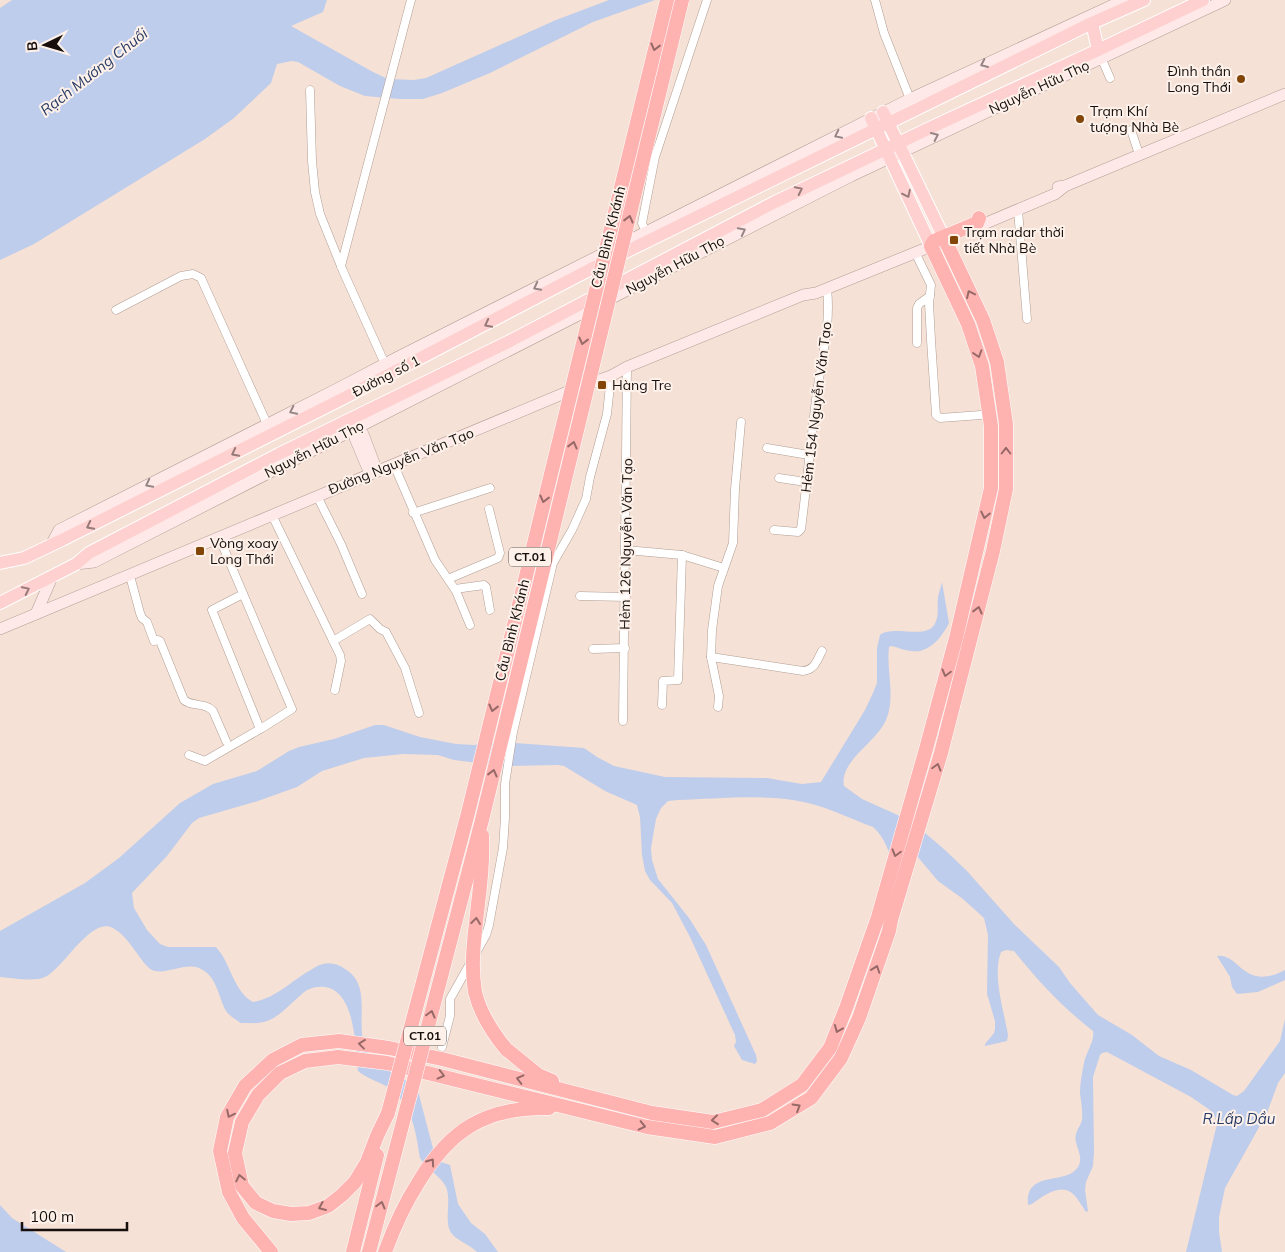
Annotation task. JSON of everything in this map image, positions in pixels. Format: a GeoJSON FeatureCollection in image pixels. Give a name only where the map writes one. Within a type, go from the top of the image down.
{"type":"FeatureCollection","features":[{"type":"Feature","properties":{"kind":"highway","name":"Cầu Bình Khánh"},"geometry":{"type":"LineString","coordinates":[[388,1113],[468,813],[667,0]]}},
{"type":"Feature","properties":{"kind":"highway","name":"Cầu Bình Khánh"},"geometry":{"type":"LineString","coordinates":[[482,820],[682,0]]}},
{"type":"Feature","properties":{"kind":"highway"},"geometry":{"type":"LineString","coordinates":[[388,1113],[368,1162],[355,1182],[328,1206],[309,1213],[290,1214],[273,1211],[256,1203],[242,1186],[235,1154],[242,1122],[258,1095],[280,1073],[305,1061],[338,1057],[387,1063],[647,1127],[715,1137],[770,1123],[811,1098],[841,1058],[859,1018],[889,931],[884,918],[909,806],[956,638],[991,488],[991,426],[982,366],[968,324],[930,242],[977,223],[979,218]]}},
{"type":"Feature","properties":{"kind":"highway"},"geometry":{"type":"LineString","coordinates":[[270,1252],[243,1218],[229,1192],[220,1150],[227,1118],[245,1086],[273,1060],[302,1045],[339,1042],[388,1048],[442,1059],[652,1113],[713,1122],[762,1110],[802,1085],[830,1048],[884,918],[923,814],[941,753],[1006,489],[1006,424],[997,362],[983,320],[943,237]]}},
{"type":"Feature","properties":{"kind":"highway"},"geometry":{"type":"LineString","coordinates":[[482,820],[482,858],[472,973],[476,994],[486,1021],[506,1049],[538,1074],[584,1096]]}},
{"type":"Feature","properties":{"kind":"highway","name":"CT.01"},"geometry":{"type":"LineString","coordinates":[[369,1252],[482,820]]}},
{"type":"Feature","properties":{"kind":"highway"},"geometry":{"type":"LineString","coordinates":[[385,1252],[398,1217],[433,1158],[465,1128],[503,1112],[533,1108],[552,1108],[595,1114]]}},
{"type":"Feature","properties":{"kind":"highway","name":"CT.01"},"geometry":{"type":"LineString","coordinates":[[353,1252],[388,1113]]}},
{"type":"Feature","properties":{"kind":"main road"},"geometry":{"type":"LineString","coordinates":[[385,364],[646,232],[1004,61],[1124,0]]}},
{"type":"Feature","properties":{"kind":"main road"},"geometry":{"type":"LineString","coordinates":[[886,117],[910,99],[1004,61],[1144,0]]}},
{"type":"Feature","properties":{"kind":"main road","name":"Nguyễn Hữu Thọ"},"geometry":{"type":"LineString","coordinates":[[1141,35],[1203,0]]}},
{"type":"Feature","properties":{"kind":"main road","name":"Nguyễn Hữu Thọ"},"geometry":{"type":"LineString","coordinates":[[0,602],[52,577],[76,564],[89,553],[252,468],[353,424],[775,202],[887,153],[1141,35],[1225,0]]}},
{"type":"Feature","properties":{"kind":"main road"},"geometry":{"type":"LineString","coordinates":[[1092,23],[1100,54]]}},
{"type":"Feature","properties":{"kind":"main road"},"geometry":{"type":"LineString","coordinates":[[979,218],[1052,188],[1065,186],[1285,94]]}},
{"type":"Feature","properties":{"kind":"main road"},"geometry":{"type":"LineString","coordinates":[[886,117],[943,237],[1018,210],[1055,194],[1065,186]]}},
{"type":"Feature","properties":{"kind":"main road"},"geometry":{"type":"LineString","coordinates":[[873,124],[930,242]]}},
{"type":"Feature","properties":{"kind":"main road","name":"Đường số 1"},"geometry":{"type":"LineString","coordinates":[[339,394],[431,353],[873,124]]}},
{"type":"Feature","properties":{"kind":"main road","name":"Đường Nguyễn Văn Tạo"},"geometry":{"type":"LineString","coordinates":[[803,295],[816,294],[915,252],[930,242]]}},
{"type":"Feature","properties":{"kind":"main road","name":"Đường Nguyễn Văn Tạo"},"geometry":{"type":"LineString","coordinates":[[0,629],[579,387],[611,376],[627,367],[803,295],[813,287],[930,242]]}},
{"type":"Feature","properties":{"kind":"main road","name":"Đường số 1"},"geometry":{"type":"LineString","coordinates":[[339,394],[385,364]]}},
{"type":"Feature","properties":{"kind":"main road"},"geometry":{"type":"LineString","coordinates":[[339,394],[353,424],[362,434],[374,473]]}},
{"type":"Feature","properties":{"kind":"main road"},"geometry":{"type":"LineString","coordinates":[[51,546],[59,530],[267,424],[339,394]]}},
{"type":"Feature","properties":{"kind":"main road"},"geometry":{"type":"LineString","coordinates":[[1,563],[24,558],[51,546],[339,394]]}},
{"type":"Feature","properties":{"kind":"main road"},"geometry":{"type":"LineString","coordinates":[[52,577],[45,598],[46,605],[52,608]]}},
{"type":"Feature","properties":{"kind":"main road"},"geometry":{"type":"LineString","coordinates":[[36,614],[52,577]]}},
{"type":"Feature","properties":{"kind":"street"},"geometry":{"type":"LineString","coordinates":[[341,266],[411,0]]}},
{"type":"Feature","properties":{"kind":"street"},"geometry":{"type":"LineString","coordinates":[[646,232],[642,223],[655,157],[707,0]]}},
{"type":"Feature","properties":{"kind":"street"},"geometry":{"type":"LineString","coordinates":[[875,0],[884,33],[910,99]]}},
{"type":"Feature","properties":{"kind":"street"},"geometry":{"type":"LineString","coordinates":[[1100,54],[1110,78]]}},
{"type":"Feature","properties":{"kind":"street"},"geometry":{"type":"LineString","coordinates":[[310,90],[315,192],[320,214],[385,364]]}},
{"type":"Feature","properties":{"kind":"street"},"geometry":{"type":"LineString","coordinates":[[1131,130],[1140,154]]}},
{"type":"Feature","properties":{"kind":"street"},"geometry":{"type":"LineString","coordinates":[[1018,210],[1027,319]]}},
{"type":"Feature","properties":{"kind":"street"},"geometry":{"type":"LineString","coordinates":[[915,252],[930,281],[932,376],[936,415],[940,418],[981,415]]}},
{"type":"Feature","properties":{"kind":"street"},"geometry":{"type":"LineString","coordinates":[[116,310],[181,276],[193,274],[201,278],[267,424]]}},
{"type":"Feature","properties":{"kind":"street","name":"Hẻm 154 Nguyễn Văn Tạo"},"geometry":{"type":"LineString","coordinates":[[774,530],[798,532],[801,525],[827,328],[829,306],[827,289]]}},
{"type":"Feature","properties":{"kind":"street"},"geometry":{"type":"LineString","coordinates":[[917,343],[916,308],[930,296]]}},
{"type":"Feature","properties":{"kind":"street","name":"Hẻm 126 Nguyễn Văn Tạo"},"geometry":{"type":"LineString","coordinates":[[623,722],[626,597],[627,367]]}},
{"type":"Feature","properties":{"kind":"street"},"geometry":{"type":"LineString","coordinates":[[442,1047],[450,1016],[450,999],[486,935],[489,925],[503,848],[505,784],[513,732],[553,563],[572,530],[586,499],[608,414],[611,376]]}},
{"type":"Feature","properties":{"kind":"street"},"geometry":{"type":"LineString","coordinates":[[718,707],[720,696],[711,657],[714,607],[724,568],[733,543],[735,489],[741,422]]}},
{"type":"Feature","properties":{"kind":"street"},"geometry":{"type":"LineString","coordinates":[[767,448],[810,456]]}},
{"type":"Feature","properties":{"kind":"street"},"geometry":{"type":"LineString","coordinates":[[394,465],[413,513],[435,560],[455,589],[470,624]]}},
{"type":"Feature","properties":{"kind":"street"},"geometry":{"type":"LineString","coordinates":[[778,478],[806,482]]}},
{"type":"Feature","properties":{"kind":"street"},"geometry":{"type":"LineString","coordinates":[[413,513],[490,488]]}},
{"type":"Feature","properties":{"kind":"street"},"geometry":{"type":"LineString","coordinates":[[317,496],[341,544],[362,594]]}},
{"type":"Feature","properties":{"kind":"street"},"geometry":{"type":"LineString","coordinates":[[448,579],[498,558],[500,553],[489,510]]}},
{"type":"Feature","properties":{"kind":"street"},"geometry":{"type":"LineString","coordinates":[[272,515],[341,661],[336,690]]}},
{"type":"Feature","properties":{"kind":"street"},"geometry":{"type":"LineString","coordinates":[[189,755],[205,761],[292,709],[219,538]]}},
{"type":"Feature","properties":{"kind":"street"},"geometry":{"type":"LineString","coordinates":[[626,550],[682,555],[724,568]]}},
{"type":"Feature","properties":{"kind":"street"},"geometry":{"type":"LineString","coordinates":[[662,706],[662,682],[678,680],[682,555]]}},
{"type":"Feature","properties":{"kind":"street"},"geometry":{"type":"LineString","coordinates":[[130,576],[142,618],[147,622],[154,641],[160,641],[184,700],[187,703],[203,704],[210,707],[226,741]]}},
{"type":"Feature","properties":{"kind":"street"},"geometry":{"type":"LineString","coordinates":[[455,589],[484,584],[490,610]]}},
{"type":"Feature","properties":{"kind":"street"},"geometry":{"type":"LineString","coordinates":[[243,594],[212,610],[260,729]]}},
{"type":"Feature","properties":{"kind":"street"},"geometry":{"type":"LineString","coordinates":[[580,596],[626,597]]}},
{"type":"Feature","properties":{"kind":"street"},"geometry":{"type":"LineString","coordinates":[[333,641],[370,619],[386,632],[405,668],[419,713]]}},
{"type":"Feature","properties":{"kind":"street"},"geometry":{"type":"LineString","coordinates":[[593,649],[624,648]]}},
{"type":"Feature","properties":{"kind":"street"},"geometry":{"type":"LineString","coordinates":[[711,657],[803,671],[810,670],[815,665],[822,651]]}},
{"type":"Feature","properties":{"kind":"water","name":"Rạch Mương Chuối"},"geometry":{"type":"Polygon","coordinates":[[[12,0],[327,0],[323,12],[291,26],[388,79],[414,80],[426,78],[556,20],[609,0],[655,0],[593,22],[490,73],[423,99],[365,96],[340,86],[298,62],[292,61],[277,64],[271,83],[234,118],[205,139],[34,244],[0,260],[0,8],[12,0]]]}},
{"type":"Feature","properties":{"kind":"water","name":"R.Lấp Dầu"},"geometry":{"type":"Polygon","coordinates":[[[942,582],[949,623],[939,639],[924,650],[909,651],[889,647],[891,693],[889,711],[881,728],[847,768],[844,786],[862,799],[911,821],[945,850],[967,871],[1014,924],[1059,967],[1070,983],[1098,1015],[1132,1035],[1159,1056],[1191,1070],[1237,1096],[1244,1091],[1280,1041],[1285,1019],[1285,1073],[1278,1083],[1267,1113],[1225,1188],[1219,1217],[1222,1252],[1186,1252],[1217,1124],[1215,1117],[1210,1110],[1191,1097],[1107,1052],[1100,1055],[1093,1077],[1094,1152],[1093,1166],[1086,1182],[1085,1190],[1088,1211],[1086,1212],[1078,1199],[1067,1190],[1056,1190],[1028,1205],[1029,1194],[1039,1182],[1072,1173],[1080,1163],[1076,1138],[1082,1120],[1080,1086],[1085,1059],[1093,1039],[1093,1031],[1051,993],[1014,951],[1006,950],[1001,952],[998,982],[1008,1035],[1007,1041],[985,1046],[994,1033],[995,1021],[987,994],[988,935],[984,918],[963,899],[938,881],[906,843],[902,850],[907,885],[900,914],[893,868],[881,836],[873,827],[808,803],[760,797],[668,801],[661,808],[656,819],[651,848],[652,860],[658,879],[689,918],[706,945],[756,1055],[757,1061],[755,1064],[742,1060],[734,1046],[736,1042],[735,1035],[690,937],[672,903],[650,880],[645,871],[642,855],[640,817],[637,805],[605,791],[564,766],[503,766],[454,760],[438,755],[403,754],[364,758],[322,771],[297,787],[258,801],[199,818],[192,823],[167,856],[132,893],[134,908],[147,930],[160,944],[168,947],[216,947],[236,984],[246,997],[253,1002],[269,997],[321,964],[337,965],[353,976],[359,985],[361,994],[362,1037],[365,1047],[381,1064],[406,1080],[418,1091],[435,1156],[441,1162],[450,1165],[458,1204],[471,1223],[485,1234],[498,1252],[477,1252],[452,1234],[448,1224],[448,1193],[446,1187],[420,1158],[414,1127],[402,1101],[386,1086],[358,1071],[352,1022],[343,999],[335,991],[325,987],[312,988],[272,1019],[261,1023],[241,1023],[226,1011],[214,982],[206,972],[195,967],[163,971],[152,970],[119,932],[105,926],[96,929],[87,936],[61,964],[45,977],[29,979],[0,977],[0,931],[85,883],[119,858],[180,803],[213,784],[257,771],[299,747],[334,739],[375,725],[384,725],[420,737],[456,744],[474,745],[500,742],[584,748],[614,766],[665,777],[767,778],[802,784],[821,782],[865,710],[873,693],[877,683],[877,648],[880,635],[894,631],[919,632],[932,627],[937,618],[938,597],[942,582]]]}},
{"type":"Feature","properties":{"kind":"water"},"geometry":{"type":"Polygon","coordinates":[[[1217,956],[1225,957],[1251,974],[1260,977],[1271,976],[1285,970],[1285,980],[1258,992],[1237,994],[1232,987],[1230,977],[1217,956]]]}},
{"type":"Feature","properties":{"kind":"water"},"geometry":{"type":"Polygon","coordinates":[[[0,1205],[12,1218],[66,1252],[0,1252],[0,1205]]]}},
{"type":"Feature","properties":{"kind":"place","name":"Đình thần Long Thới"},"geometry":{"type":"Point","coordinates":[1241,79]}},
{"type":"Feature","properties":{"kind":"place","name":"Trạm Khí tượng Nhà Bè"},"geometry":{"type":"Point","coordinates":[1080,119]}},
{"type":"Feature","properties":{"kind":"place","name":"Trạm radar thời tiết Nhà Bè"},"geometry":{"type":"Point","coordinates":[954,240]}},
{"type":"Feature","properties":{"kind":"place","name":"Hàng Tre"},"geometry":{"type":"Point","coordinates":[602,385]}},
{"type":"Feature","properties":{"kind":"place","name":"Vòng xoay Long Thới"},"geometry":{"type":"Point","coordinates":[200,551]}}]}
